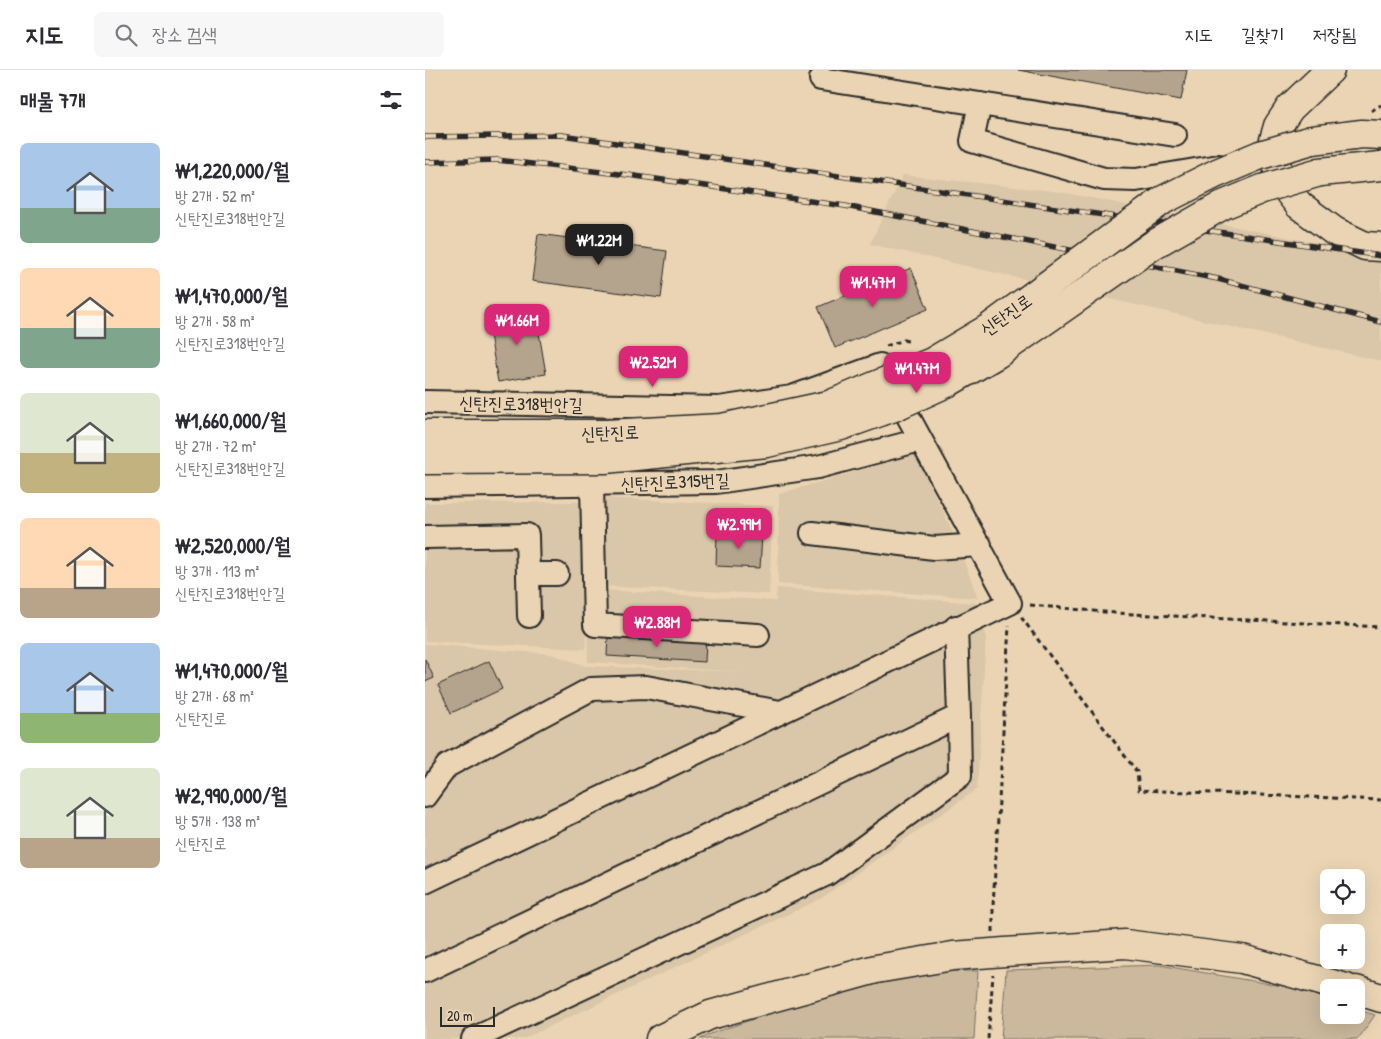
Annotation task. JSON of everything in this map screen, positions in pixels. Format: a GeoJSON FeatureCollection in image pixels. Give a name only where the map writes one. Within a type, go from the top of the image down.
{"type":"FeatureCollection","features":[{"type":"Feature","properties":{"kind":"main road"},"geometry":{"type":"LineString","coordinates":[[1330,70],[1290,108],[1278,126],[1273,147],[1281,182],[1299,206],[1334,231],[1365,246],[1381,247]]}},
{"type":"Feature","properties":{"kind":"main road","name":"신탄진로"},"geometry":{"type":"LineString","coordinates":[[425,434],[606,434],[723,428],[829,404],[932,362],[989,328],[1163,200],[1217,173],[1261,155],[1312,140],[1375,131]]}},
{"type":"Feature","properties":{"kind":"main road","name":"신탄진로"},"geometry":{"type":"LineString","coordinates":[[425,460],[605,458],[767,443],[841,426],[894,407],[949,382],[997,354],[1153,245],[1223,205],[1262,189],[1320,172],[1381,166]]}},
{"type":"Feature","properties":{"kind":"main road"},"geometry":{"type":"LineString","coordinates":[[660,1039],[710,1015],[876,969],[953,956],[1125,944],[1242,959],[1320,981]]}},
{"type":"Feature","properties":{"kind":"main road"},"geometry":{"type":"LineString","coordinates":[[1365,993],[1381,998]]}},
{"type":"Feature","properties":{"kind":"street"},"geometry":{"type":"LineString","coordinates":[[821,79],[1175,135]]}},
{"type":"Feature","properties":{"kind":"street"},"geometry":{"type":"LineString","coordinates":[[980,104],[972,141],[1104,178],[1136,180],[1214,168],[1273,147]]}},
{"type":"Feature","properties":{"kind":"street","name":"신탄진로318번안길"},"geometry":{"type":"LineString","coordinates":[[425,402],[719,408],[793,397],[880,365],[920,440]]}},
{"type":"Feature","properties":{"kind":"street"},"geometry":{"type":"LineString","coordinates":[[425,882],[956,627],[1010,603],[980,545],[920,440]]}},
{"type":"Feature","properties":{"kind":"street","name":"신탄진로315번길"},"geometry":{"type":"LineString","coordinates":[[425,486],[716,482],[818,468],[920,440]]}},
{"type":"Feature","properties":{"kind":"street"},"geometry":{"type":"LineString","coordinates":[[593,484],[595,625],[759,634]]}},
{"type":"Feature","properties":{"kind":"street"},"geometry":{"type":"LineString","coordinates":[[812,533],[934,548],[980,545]]}},
{"type":"Feature","properties":{"kind":"street"},"geometry":{"type":"LineString","coordinates":[[425,537],[527,535],[529,616]]}},
{"type":"Feature","properties":{"kind":"street"},"geometry":{"type":"LineString","coordinates":[[528,574],[557,574]]}},
{"type":"Feature","properties":{"kind":"street"},"geometry":{"type":"LineString","coordinates":[[473,1039],[827,874],[960,776],[956,627]]}},
{"type":"Feature","properties":{"kind":"street"},"geometry":{"type":"LineString","coordinates":[[425,796],[447,766],[591,689],[646,687],[780,712]]}},
{"type":"Feature","properties":{"kind":"street"},"geometry":{"type":"LineString","coordinates":[[425,971],[959,716]]}},
{"type":"Feature","properties":{"kind":"path"},"geometry":{"type":"LineString","coordinates":[[1010,603],[1115,613],[1381,627]]}},
{"type":"Feature","properties":{"kind":"path"},"geometry":{"type":"LineString","coordinates":[[1010,603],[1137,772],[1139,790],[1381,800]]}},
{"type":"Feature","properties":{"kind":"path"},"geometry":{"type":"LineString","coordinates":[[993,939],[993,906],[1010,603]]}},
{"type":"Feature","properties":{"kind":"path"},"geometry":{"type":"LineString","coordinates":[[988,1039],[994,971]]}},
{"type":"Feature","properties":{"kind":"shaded area"},"geometry":{"type":"Polygon","coordinates":[[[903,175],[1061,192],[1347,249],[1381,253],[1381,361],[870,244],[903,175]]]}},
{"type":"Feature","properties":{"kind":"shaded area"},"geometry":{"type":"Polygon","coordinates":[[[915,454],[951,528],[978,598],[778,584],[779,494],[915,454]]]}},
{"type":"Feature","properties":{"kind":"shaded area"},"geometry":{"type":"Polygon","coordinates":[[[604,498],[773,506],[769,594],[600,586],[604,498]]]}},
{"type":"Feature","properties":{"kind":"shaded area"},"geometry":{"type":"Polygon","coordinates":[[[582,502],[586,649],[425,641],[425,503],[582,502]]]}},
{"type":"Feature","properties":{"kind":"shaded area"},"geometry":{"type":"Polygon","coordinates":[[[777,588],[976,603],[986,635],[977,789],[820,899],[523,1039],[425,1039],[425,644],[551,654],[586,666],[743,672],[588,662],[587,589],[776,601],[777,588]]]}},
{"type":"Feature","properties":{"kind":"shaded area"},"geometry":{"type":"Polygon","coordinates":[[[1159,965],[1294,988],[1320,997],[1320,1024],[1365,1024],[1365,1012],[1375,1015],[1358,1039],[1001,1039],[1006,970],[1159,965]]]}},
{"type":"Feature","properties":{"kind":"shaded area"},"geometry":{"type":"Polygon","coordinates":[[[934,971],[978,971],[974,1039],[700,1039],[715,1032],[816,998],[934,971]]]}},
{"type":"Feature","properties":{"kind":"building"},"geometry":{"type":"Polygon","coordinates":[[[1018,70],[1187,70],[1181,100],[1018,70]]]}},
{"type":"Feature","properties":{"kind":"building"},"geometry":{"type":"Polygon","coordinates":[[[538,234],[667,251],[661,298],[532,281],[538,234]]]}},
{"type":"Feature","properties":{"kind":"building"},"geometry":{"type":"Polygon","coordinates":[[[911,268],[928,309],[835,348],[818,307],[911,268]]]}},
{"type":"Feature","properties":{"kind":"building"},"geometry":{"type":"Polygon","coordinates":[[[535,309],[546,374],[498,382],[487,317],[535,309]]]}},
{"type":"Feature","properties":{"kind":"building"},"geometry":{"type":"Polygon","coordinates":[[[717,532],[762,534],[760,568],[716,566],[717,532]]]}},
{"type":"Feature","properties":{"kind":"building"},"geometry":{"type":"Polygon","coordinates":[[[608,634],[706,640],[705,662],[607,656],[608,634]]]}},
{"type":"Feature","properties":{"kind":"building"},"geometry":{"type":"Polygon","coordinates":[[[425,659],[434,678],[425,682],[425,659]]]}},
{"type":"Feature","properties":{"kind":"building"},"geometry":{"type":"Polygon","coordinates":[[[489,661],[502,689],[451,713],[438,685],[489,661]]]}},
{"type":"Feature","properties":{"kind":"railway"},"geometry":{"type":"LineString","coordinates":[[425,137],[562,135],[1381,256]]}},
{"type":"Feature","properties":{"kind":"railway"},"geometry":{"type":"LineString","coordinates":[[425,162],[497,160],[628,175],[845,206],[1218,279],[1381,322]]}}]}
